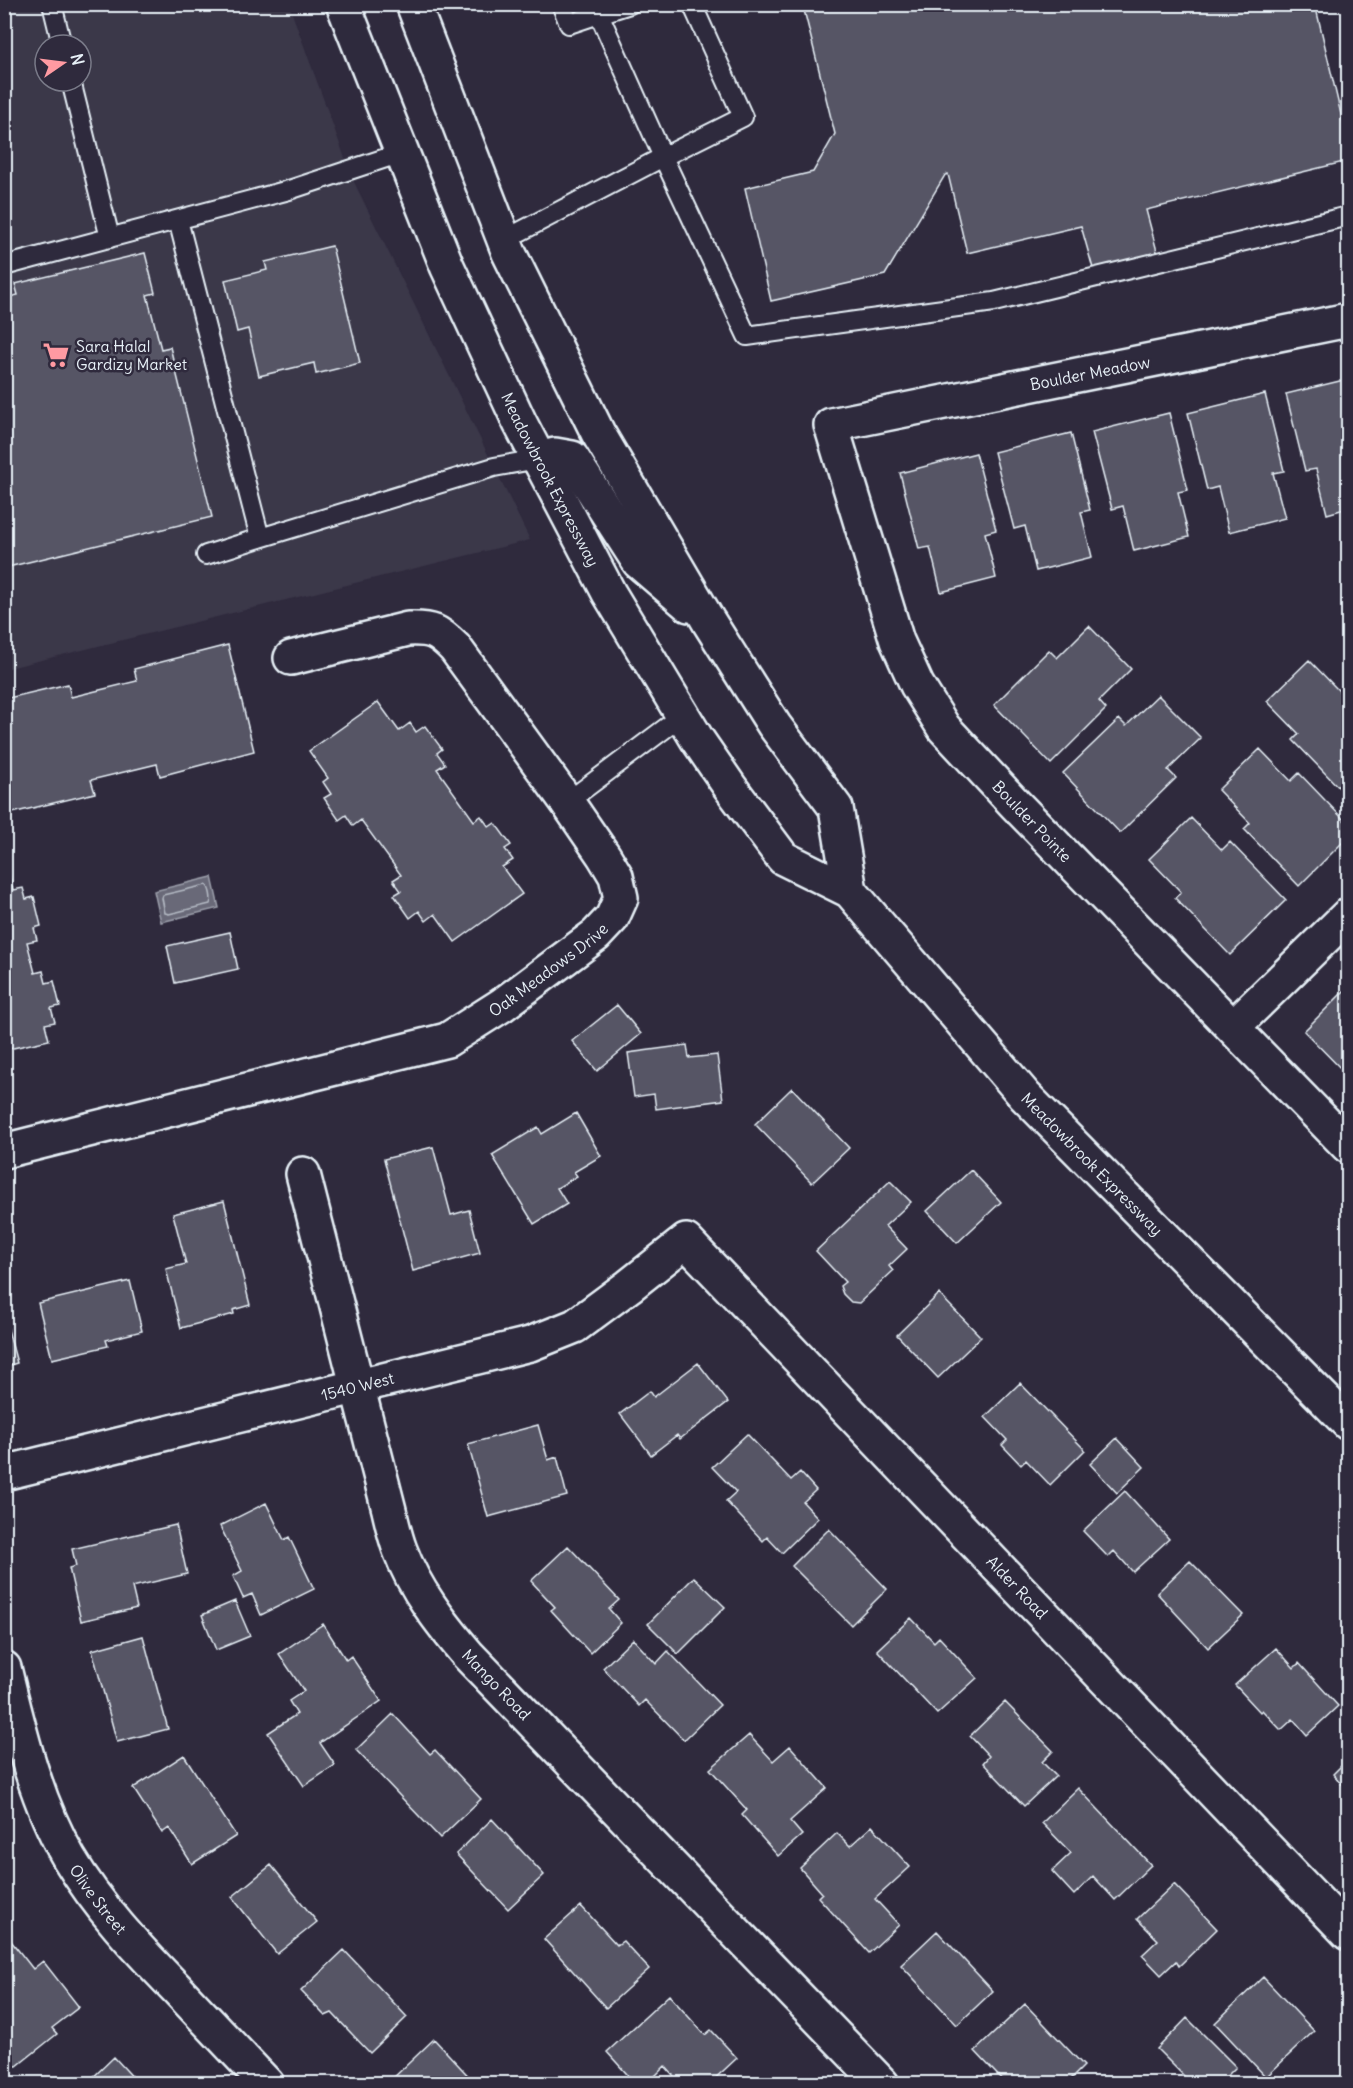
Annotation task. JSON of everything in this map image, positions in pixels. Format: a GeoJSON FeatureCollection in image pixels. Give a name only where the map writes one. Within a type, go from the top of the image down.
{"type":"FeatureCollection","features":[{"type":"Feature","properties":{"kind":"street","name":"Meadowbrook Expressway"},"geometry":{"type":"LineString","coordinates":[[343,4],[447,266],[538,459],[609,593],[729,787],[783,858],[850,891],[1025,1096],[1348,1423]]}},
{"type":"Feature","properties":{"kind":"street"},"geometry":{"type":"LineString","coordinates":[[413,4],[504,240],[594,425],[709,622],[774,725],[836,808],[850,891]]}},
{"type":"Feature","properties":{"kind":"street","name":"Boulder Meadow"},"geometry":{"type":"LineString","coordinates":[[831,425],[1348,320]]}},
{"type":"Feature","properties":{"kind":"street","name":"Boulder Pointe"},"geometry":{"type":"LineString","coordinates":[[831,425],[897,641],[917,685],[944,728],[1348,1146]]}},
{"type":"Feature","properties":{"kind":"street"},"geometry":{"type":"LineString","coordinates":[[538,459],[555,455],[572,458],[639,562],[709,622]]}},
{"type":"Feature","properties":{"kind":"street","name":"Oak Meadows Drive"},"geometry":{"type":"LineString","coordinates":[[4,1150],[447,1040],[464,1031],[596,935],[612,918],[621,898],[615,876],[604,856],[567,801],[455,648],[440,632],[424,628],[408,629],[291,658]]}},
{"type":"Feature","properties":{"kind":"street"},"geometry":{"type":"LineString","coordinates":[[1233,1028],[1348,915]]}},
{"type":"Feature","properties":{"kind":"street","name":"Mango Road"},"geometry":{"type":"LineString","coordinates":[[303,1174],[400,1550],[418,1590],[441,1623],[468,1655],[882,2084]]}},
{"type":"Feature","properties":{"kind":"street","name":"1540 West"},"geometry":{"type":"LineString","coordinates":[[4,1473],[530,1344],[575,1326],[686,1241]]}},
{"type":"Feature","properties":{"kind":"street","name":"Alder Road"},"geometry":{"type":"LineString","coordinates":[[686,1241],[1348,1933]]}},
{"type":"Feature","properties":{"kind":"street","name":"Olive Street"},"geometry":{"type":"LineString","coordinates":[[4,1668],[25,1750],[44,1804],[69,1857],[95,1898],[126,1936],[267,2084]]}},
{"type":"Feature","properties":{"kind":"lane"},"geometry":{"type":"LineString","coordinates":[[52,4],[59,33]]}},
{"type":"Feature","properties":{"kind":"lane"},"geometry":{"type":"LineString","coordinates":[[561,4],[569,24],[630,4]]}},
{"type":"Feature","properties":{"kind":"lane"},"geometry":{"type":"LineString","coordinates":[[504,240],[743,117],[692,4]]}},
{"type":"Feature","properties":{"kind":"lane"},"geometry":{"type":"LineString","coordinates":[[599,14],[747,336],[994,302],[1348,216]]}},
{"type":"Feature","properties":{"kind":"lane"},"geometry":{"type":"LineString","coordinates":[[74,93],[110,238]]}},
{"type":"Feature","properties":{"kind":"lane"},"geometry":{"type":"LineString","coordinates":[[4,266],[289,190],[401,153]]}},
{"type":"Feature","properties":{"kind":"lane"},"geometry":{"type":"LineString","coordinates":[[178,220],[260,538]]}},
{"type":"Feature","properties":{"kind":"lane"},"geometry":{"type":"LineString","coordinates":[[206,555],[494,467],[538,459]]}},
{"type":"Feature","properties":{"kind":"lane"},"geometry":{"type":"LineString","coordinates":[[567,801],[683,715]]}},
{"type":"Feature","properties":{"kind":"shaded area"},"geometry":{"type":"Polygon","coordinates":[[[4,5],[289,5],[353,180],[530,540],[5,669],[4,5]]]}},
{"type":"Feature","properties":{"kind":"water"},"geometry":{"type":"Polygon","coordinates":[[[212,877],[219,908],[161,922],[154,891],[212,877]]]}},
{"type":"Feature","properties":{"kind":"building"},"geometry":{"type":"Polygon","coordinates":[[[825,4],[1315,4],[1348,144],[1348,161],[1146,210],[1158,255],[1094,272],[1081,226],[967,253],[948,174],[945,175],[885,275],[771,301],[745,188],[813,172],[835,134],[804,10],[825,4]]]}},
{"type":"Feature","properties":{"kind":"building"},"geometry":{"type":"Polygon","coordinates":[[[332,246],[360,363],[316,374],[314,363],[259,376],[248,329],[237,332],[225,280],[267,270],[265,262],[332,246]]]}},
{"type":"Feature","properties":{"kind":"building"},"geometry":{"type":"Polygon","coordinates":[[[145,253],[155,293],[147,295],[161,349],[170,347],[212,517],[4,568],[4,298],[18,295],[15,284],[145,253]]]}},
{"type":"Feature","properties":{"kind":"building"},"geometry":{"type":"Polygon","coordinates":[[[1348,379],[1348,508],[1327,514],[1316,469],[1305,471],[1286,394],[1348,379]]]}},
{"type":"Feature","properties":{"kind":"building"},"geometry":{"type":"Polygon","coordinates":[[[1265,394],[1284,471],[1273,473],[1285,518],[1229,532],[1218,487],[1207,490],[1188,413],[1265,394]]]}},
{"type":"Feature","properties":{"kind":"building"},"geometry":{"type":"Polygon","coordinates":[[[1169,413],[1188,490],[1178,492],[1189,537],[1134,551],[1123,506],[1112,509],[1092,432],[1169,413]]]}},
{"type":"Feature","properties":{"kind":"building"},"geometry":{"type":"Polygon","coordinates":[[[1071,433],[1090,510],[1081,512],[1092,557],[1036,571],[1025,526],[1014,529],[994,452],[1071,433]]]}},
{"type":"Feature","properties":{"kind":"building"},"geometry":{"type":"Polygon","coordinates":[[[976,453],[996,530],[985,533],[996,578],[941,592],[930,547],[919,549],[900,473],[976,453]]]}},
{"type":"Feature","properties":{"kind":"building"},"geometry":{"type":"Polygon","coordinates":[[[1089,626],[1131,669],[1099,701],[1106,709],[1051,764],[994,705],[1049,650],[1057,658],[1089,626]]]}},
{"type":"Feature","properties":{"kind":"building"},"geometry":{"type":"Polygon","coordinates":[[[228,645],[254,751],[160,776],[157,764],[91,780],[95,793],[4,815],[4,699],[68,684],[71,697],[137,681],[134,669],[228,645]]]}},
{"type":"Feature","properties":{"kind":"building"},"geometry":{"type":"Polygon","coordinates":[[[1309,660],[1340,692],[1348,685],[1348,797],[1293,740],[1299,734],[1267,701],[1309,660]]]}},
{"type":"Feature","properties":{"kind":"building"},"geometry":{"type":"Polygon","coordinates":[[[1158,695],[1201,738],[1168,770],[1176,778],[1120,833],[1063,773],[1119,719],[1126,726],[1158,695]]]}},
{"type":"Feature","properties":{"kind":"building"},"geometry":{"type":"Polygon","coordinates":[[[378,702],[399,731],[410,723],[416,732],[425,726],[442,749],[437,753],[445,764],[437,769],[474,821],[481,816],[489,827],[495,823],[511,845],[505,849],[513,860],[502,867],[522,894],[455,942],[435,914],[426,921],[419,911],[410,918],[394,895],[401,891],[393,880],[401,875],[361,820],[353,826],[346,815],[339,820],[324,798],[331,794],[323,782],[328,778],[309,751],[378,702]]]}},
{"type":"Feature","properties":{"kind":"building"},"geometry":{"type":"Polygon","coordinates":[[[1260,749],[1291,781],[1299,773],[1348,824],[1348,837],[1299,886],[1244,829],[1250,823],[1218,790],[1260,749]]]}},
{"type":"Feature","properties":{"kind":"building"},"geometry":{"type":"Polygon","coordinates":[[[1191,818],[1222,850],[1230,842],[1286,900],[1230,955],[1175,898],[1181,892],[1149,859],[1191,818]]]}},
{"type":"Feature","properties":{"kind":"building"},"geometry":{"type":"Polygon","coordinates":[[[9,873],[13,890],[23,888],[26,899],[34,897],[41,926],[34,928],[37,940],[27,942],[35,973],[43,971],[46,983],[54,981],[60,1006],[51,1008],[55,1022],[45,1024],[49,1040],[4,1050],[4,874],[9,873]]]}},
{"type":"Feature","properties":{"kind":"building"},"geometry":{"type":"Polygon","coordinates":[[[230,932],[238,969],[175,983],[167,946],[230,932]]]}},
{"type":"Feature","properties":{"kind":"building"},"geometry":{"type":"Polygon","coordinates":[[[1348,987],[1348,1076],[1304,1031],[1348,987]]]}},
{"type":"Feature","properties":{"kind":"building"},"geometry":{"type":"Polygon","coordinates":[[[617,1005],[641,1034],[597,1071],[572,1041],[617,1005]]]}},
{"type":"Feature","properties":{"kind":"building"},"geometry":{"type":"Polygon","coordinates":[[[687,1045],[689,1058],[717,1055],[723,1100],[656,1109],[654,1094],[634,1097],[628,1053],[687,1045]]]}},
{"type":"Feature","properties":{"kind":"building"},"geometry":{"type":"Polygon","coordinates":[[[792,1088],[849,1148],[812,1183],[755,1124],[792,1088]]]}},
{"type":"Feature","properties":{"kind":"building"},"geometry":{"type":"Polygon","coordinates":[[[576,1113],[601,1156],[574,1172],[577,1176],[557,1188],[567,1204],[534,1224],[492,1155],[538,1127],[542,1134],[576,1113]]]}},
{"type":"Feature","properties":{"kind":"building"},"geometry":{"type":"Polygon","coordinates":[[[433,1147],[451,1215],[469,1210],[480,1253],[413,1271],[384,1159],[433,1147]]]}},
{"type":"Feature","properties":{"kind":"building"},"geometry":{"type":"Polygon","coordinates":[[[971,1170],[1001,1202],[957,1243],[927,1211],[971,1170]]]}},
{"type":"Feature","properties":{"kind":"building"},"geometry":{"type":"Polygon","coordinates":[[[890,1181],[911,1202],[885,1226],[907,1249],[889,1266],[893,1271],[859,1303],[851,1302],[843,1294],[840,1286],[845,1282],[816,1251],[890,1181]]]}},
{"type":"Feature","properties":{"kind":"building"},"geometry":{"type":"Polygon","coordinates":[[[224,1201],[250,1305],[233,1310],[234,1314],[181,1328],[166,1269],[186,1264],[173,1214],[224,1201]]]}},
{"type":"Feature","properties":{"kind":"building"},"geometry":{"type":"Polygon","coordinates":[[[130,1281],[142,1331],[106,1340],[108,1346],[52,1359],[38,1303],[130,1281]]]}},
{"type":"Feature","properties":{"kind":"building"},"geometry":{"type":"Polygon","coordinates":[[[939,1294],[981,1337],[938,1378],[897,1335],[939,1294]]]}},
{"type":"Feature","properties":{"kind":"building"},"geometry":{"type":"Polygon","coordinates":[[[4,1315],[17,1363],[4,1367],[4,1315]]]}},
{"type":"Feature","properties":{"kind":"building"},"geometry":{"type":"Polygon","coordinates":[[[698,1363],[728,1402],[680,1439],[677,1435],[651,1455],[620,1414],[650,1391],[654,1397],[698,1363]]]}},
{"type":"Feature","properties":{"kind":"building"},"geometry":{"type":"Polygon","coordinates":[[[1020,1383],[1085,1450],[1050,1485],[1026,1460],[1021,1465],[1002,1445],[1007,1440],[985,1417],[1020,1383]]]}},
{"type":"Feature","properties":{"kind":"building"},"geometry":{"type":"Polygon","coordinates":[[[538,1425],[548,1460],[557,1457],[567,1496],[488,1517],[468,1444],[538,1425]]]}},
{"type":"Feature","properties":{"kind":"building"},"geometry":{"type":"Polygon","coordinates":[[[747,1434],[791,1480],[800,1472],[816,1490],[803,1502],[818,1518],[782,1553],[767,1537],[763,1541],[726,1501],[736,1492],[712,1467],[747,1434]]]}},
{"type":"Feature","properties":{"kind":"building"},"geometry":{"type":"Polygon","coordinates":[[[1117,1438],[1144,1467],[1117,1493],[1090,1464],[1117,1438]]]}},
{"type":"Feature","properties":{"kind":"building"},"geometry":{"type":"Polygon","coordinates":[[[1125,1491],[1169,1539],[1133,1572],[1114,1551],[1108,1557],[1083,1531],[1125,1491]]]}},
{"type":"Feature","properties":{"kind":"building"},"geometry":{"type":"Polygon","coordinates":[[[266,1503],[284,1540],[289,1537],[314,1589],[261,1615],[252,1594],[243,1598],[233,1576],[242,1571],[220,1526],[266,1503]]]}},
{"type":"Feature","properties":{"kind":"building"},"geometry":{"type":"Polygon","coordinates":[[[176,1525],[187,1574],[132,1587],[137,1608],[81,1621],[69,1568],[76,1566],[72,1549],[176,1525]]]}},
{"type":"Feature","properties":{"kind":"building"},"geometry":{"type":"Polygon","coordinates":[[[829,1529],[887,1589],[851,1625],[792,1566],[829,1529]]]}},
{"type":"Feature","properties":{"kind":"building"},"geometry":{"type":"Polygon","coordinates":[[[568,1546],[619,1600],[609,1609],[621,1623],[590,1653],[551,1610],[555,1607],[531,1581],[568,1546]]]}},
{"type":"Feature","properties":{"kind":"building"},"geometry":{"type":"Polygon","coordinates":[[[1190,1561],[1243,1615],[1208,1648],[1157,1593],[1190,1561]]]}},
{"type":"Feature","properties":{"kind":"building"},"geometry":{"type":"Polygon","coordinates":[[[694,1577],[725,1607],[678,1654],[648,1624],[694,1577]]]}},
{"type":"Feature","properties":{"kind":"building"},"geometry":{"type":"Polygon","coordinates":[[[235,1601],[250,1636],[216,1650],[202,1615],[235,1601]]]}},
{"type":"Feature","properties":{"kind":"building"},"geometry":{"type":"Polygon","coordinates":[[[911,1618],[934,1642],[939,1637],[977,1678],[937,1714],[877,1650],[911,1618]]]}},
{"type":"Feature","properties":{"kind":"building"},"geometry":{"type":"Polygon","coordinates":[[[323,1624],[346,1660],[351,1656],[381,1701],[320,1743],[335,1765],[304,1786],[268,1733],[297,1714],[289,1701],[304,1691],[279,1654],[323,1624]]]}},
{"type":"Feature","properties":{"kind":"building"},"geometry":{"type":"Polygon","coordinates":[[[143,1636],[168,1729],[117,1742],[92,1650],[143,1636]]]}},
{"type":"Feature","properties":{"kind":"building"},"geometry":{"type":"Polygon","coordinates":[[[633,1639],[656,1664],[668,1651],[720,1705],[684,1740],[645,1700],[639,1706],[603,1668],[633,1639]]]}},
{"type":"Feature","properties":{"kind":"building"},"geometry":{"type":"Polygon","coordinates":[[[1276,1648],[1294,1668],[1299,1663],[1338,1706],[1307,1735],[1293,1719],[1281,1730],[1262,1710],[1260,1712],[1235,1685],[1276,1648]]]}},
{"type":"Feature","properties":{"kind":"building"},"geometry":{"type":"Polygon","coordinates":[[[1005,1702],[1053,1751],[1042,1762],[1056,1776],[1024,1806],[983,1763],[989,1756],[970,1736],[1005,1702]]]}},
{"type":"Feature","properties":{"kind":"building"},"geometry":{"type":"Polygon","coordinates":[[[393,1714],[430,1754],[435,1750],[481,1799],[440,1838],[356,1750],[393,1714]]]}},
{"type":"Feature","properties":{"kind":"building"},"geometry":{"type":"Polygon","coordinates":[[[749,1735],[773,1761],[790,1746],[827,1788],[790,1821],[802,1835],[778,1856],[742,1815],[747,1810],[710,1769],[749,1735]]]}},
{"type":"Feature","properties":{"kind":"building"},"geometry":{"type":"Polygon","coordinates":[[[184,1755],[236,1836],[192,1864],[169,1828],[162,1833],[133,1788],[184,1755]]]}},
{"type":"Feature","properties":{"kind":"building"},"geometry":{"type":"Polygon","coordinates":[[[1348,1759],[1348,1791],[1333,1774],[1348,1759]]]}},
{"type":"Feature","properties":{"kind":"building"},"geometry":{"type":"Polygon","coordinates":[[[1078,1788],[1151,1865],[1115,1900],[1093,1876],[1074,1895],[1052,1871],[1071,1853],[1042,1823],[1078,1788]]]}},
{"type":"Feature","properties":{"kind":"building"},"geometry":{"type":"Polygon","coordinates":[[[492,1819],[544,1875],[508,1909],[456,1854],[492,1819]]]}},
{"type":"Feature","properties":{"kind":"building"},"geometry":{"type":"Polygon","coordinates":[[[872,1826],[910,1867],[875,1899],[899,1925],[869,1953],[818,1897],[822,1893],[800,1868],[837,1833],[850,1846],[872,1826]]]}},
{"type":"Feature","properties":{"kind":"building"},"geometry":{"type":"Polygon","coordinates":[[[271,1865],[317,1922],[277,1954],[232,1897],[271,1865]]]}},
{"type":"Feature","properties":{"kind":"building"},"geometry":{"type":"Polygon","coordinates":[[[1174,1884],[1217,1929],[1179,1966],[1176,1961],[1161,1975],[1142,1955],[1158,1940],[1137,1919],[1174,1884]]]}},
{"type":"Feature","properties":{"kind":"building"},"geometry":{"type":"Polygon","coordinates":[[[581,1906],[617,1945],[623,1941],[649,1969],[606,2008],[544,1939],[581,1906]]]}},
{"type":"Feature","properties":{"kind":"building"},"geometry":{"type":"Polygon","coordinates":[[[937,1931],[993,1991],[957,2025],[901,1965],[937,1931]]]}},
{"type":"Feature","properties":{"kind":"building"},"geometry":{"type":"Polygon","coordinates":[[[11,1941],[33,1969],[43,1961],[79,2007],[52,2028],[57,2034],[17,2066],[4,2065],[4,1946],[11,1941]]]}},
{"type":"Feature","properties":{"kind":"building"},"geometry":{"type":"Polygon","coordinates":[[[344,1950],[407,2017],[370,2053],[332,2013],[325,2016],[301,1991],[344,1950]]]}},
{"type":"Feature","properties":{"kind":"building"},"geometry":{"type":"Polygon","coordinates":[[[1263,1977],[1314,2031],[1266,2077],[1215,2023],[1263,1977]]]}},
{"type":"Feature","properties":{"kind":"building"},"geometry":{"type":"Polygon","coordinates":[[[669,1995],[705,2035],[711,2030],[737,2058],[709,2084],[681,2084],[665,2066],[647,2084],[636,2084],[607,2052],[669,1995]]]}},
{"type":"Feature","properties":{"kind":"building"},"geometry":{"type":"Polygon","coordinates":[[[1025,2004],[1084,2066],[1066,2084],[1006,2084],[975,2051],[1025,2004]]]}},
{"type":"Feature","properties":{"kind":"building"},"geometry":{"type":"Polygon","coordinates":[[[1187,2018],[1236,2067],[1219,2084],[1192,2084],[1157,2049],[1187,2018]]]}},
{"type":"Feature","properties":{"kind":"building"},"geometry":{"type":"Polygon","coordinates":[[[434,2039],[476,2084],[392,2084],[390,2081],[434,2039]]]}},
{"type":"Feature","properties":{"kind":"building"},"geometry":{"type":"Polygon","coordinates":[[[114,2057],[139,2084],[86,2084],[114,2057]]]}},
{"type":"Feature","properties":{"kind":"place","name":"Sara Halal Gardizy Market"},"geometry":{"type":"Point","coordinates":[56,355]}}]}
